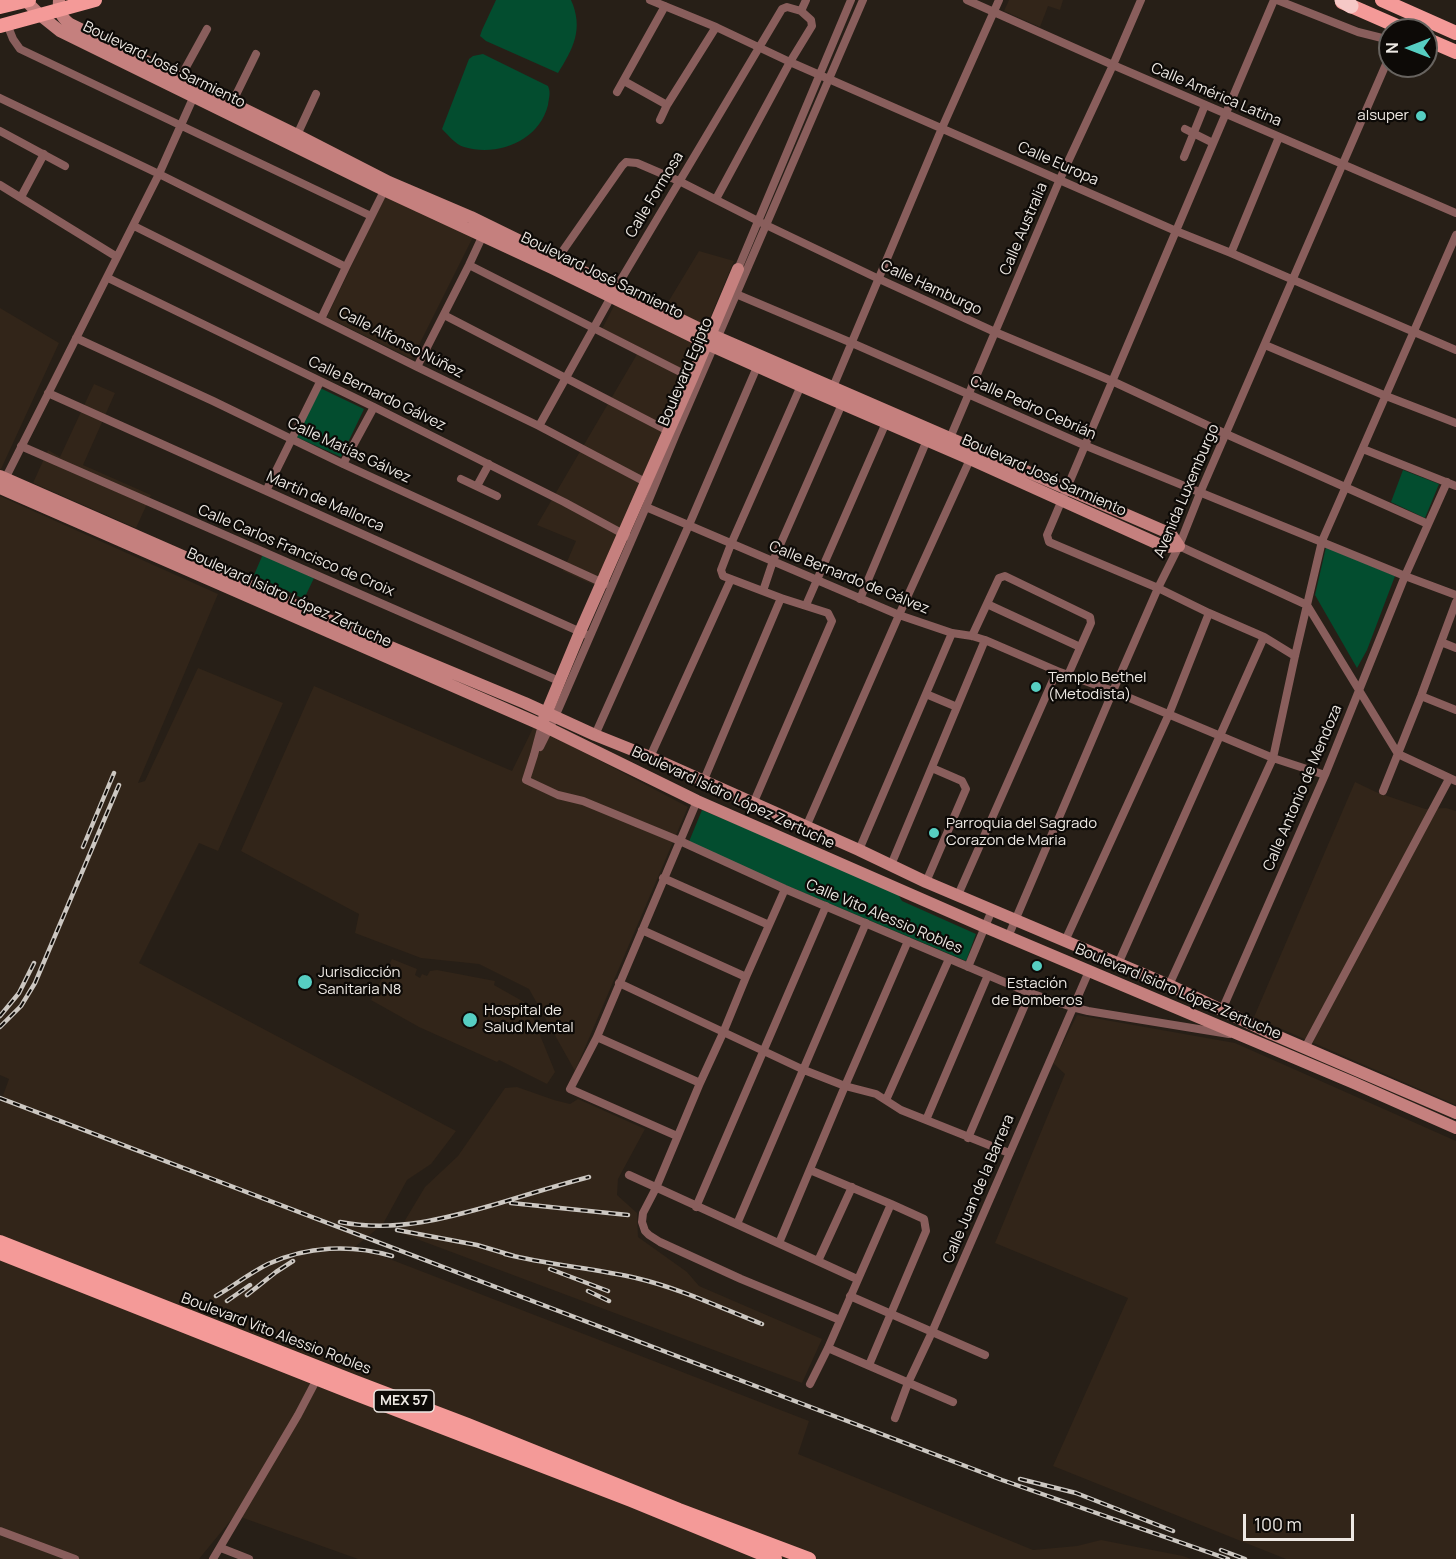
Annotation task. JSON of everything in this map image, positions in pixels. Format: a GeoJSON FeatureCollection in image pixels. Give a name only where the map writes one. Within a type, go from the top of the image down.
{"type":"FeatureCollection","features":[{"type":"Feature","properties":{"kind":"main road"},"geometry":{"type":"LineString","coordinates":[[0,7],[27,0]]}},
{"type":"Feature","properties":{"kind":"main road"},"geometry":{"type":"LineString","coordinates":[[4,25],[40,15],[59,5],[95,0]]}},
{"type":"Feature","properties":{"kind":"main road"},"geometry":{"type":"LineString","coordinates":[[1335,0],[1379,18]]}},
{"type":"Feature","properties":{"kind":"main road"},"geometry":{"type":"LineString","coordinates":[[1382,0],[1456,33]]}},
{"type":"Feature","properties":{"kind":"main road"},"geometry":{"type":"LineString","coordinates":[[1438,44],[1456,52]]}},
{"type":"Feature","properties":{"kind":"main road","name":"Boulevard Vito Alessio Robles"},"geometry":{"type":"LineString","coordinates":[[0,1242],[320,1374]]}},
{"type":"Feature","properties":{"kind":"main road","name":"Boulevard Vito Alessio Robles"},"geometry":{"type":"LineString","coordinates":[[0,1253],[320,1374],[468,1425],[775,1559]]}},
{"type":"Feature","properties":{"kind":"main road","name":"Boulevard Vito Alessio Robles"},"geometry":{"type":"LineString","coordinates":[[752,1549],[808,1559]]}},
{"type":"Feature","properties":{"kind":"street","name":"Boulevard José Sarmiento"},"geometry":{"type":"LineString","coordinates":[[27,0],[40,15],[60,31],[141,65],[180,78],[297,135],[387,186],[471,217],[554,263],[712,340],[803,381],[842,404],[950,438],[972,454]]}},
{"type":"Feature","properties":{"kind":"street","name":"Calle Europa"},"geometry":{"type":"LineString","coordinates":[[650,0],[716,27],[819,75],[1176,231],[1456,350]]}},
{"type":"Feature","properties":{"kind":"street"},"geometry":{"type":"LineString","coordinates":[[716,199],[812,26],[811,20],[801,11],[806,0]]}},
{"type":"Feature","properties":{"kind":"street","name":"Boulevard Egipto"},"geometry":{"type":"LineString","coordinates":[[526,780],[548,721],[712,340],[757,220],[851,0]]}},
{"type":"Feature","properties":{"kind":"street","name":"Boulevard Egipto"},"geometry":{"type":"LineString","coordinates":[[712,340],[736,294],[863,0]]}},
{"type":"Feature","properties":{"kind":"street","name":"Calle América Latina"},"geometry":{"type":"LineString","coordinates":[[967,0],[1456,213]]}},
{"type":"Feature","properties":{"kind":"street"},"geometry":{"type":"LineString","coordinates":[[833,387],[942,128],[999,0]]}},
{"type":"Feature","properties":{"kind":"street","name":"Calle Australia"},"geometry":{"type":"LineString","coordinates":[[950,438],[1060,179],[1141,0]]}},
{"type":"Feature","properties":{"kind":"street"},"geometry":{"type":"LineString","coordinates":[[1295,656],[1264,638],[1158,588],[1049,542],[1047,533],[1213,142],[1276,0],[1358,32],[1378,37]]}},
{"type":"Feature","properties":{"kind":"street","name":"Boulevard José Sarmiento"},"geometry":{"type":"LineString","coordinates":[[59,5],[63,19],[70,24],[194,96],[387,186],[483,235],[554,263]]}},
{"type":"Feature","properties":{"kind":"street"},"geometry":{"type":"LineString","coordinates":[[617,92],[665,6]]}},
{"type":"Feature","properties":{"kind":"street","name":"Calle Formosa"},"geometry":{"type":"LineString","coordinates":[[539,426],[613,292],[782,9],[787,7],[801,11]]}},
{"type":"Feature","properties":{"kind":"street"},"geometry":{"type":"LineString","coordinates":[[4,25],[20,49],[371,216]]}},
{"type":"Feature","properties":{"kind":"street"},"geometry":{"type":"LineString","coordinates":[[660,120],[716,27]]}},
{"type":"Feature","properties":{"kind":"street"},"geometry":{"type":"LineString","coordinates":[[180,78],[207,29]]}},
{"type":"Feature","properties":{"kind":"street"},"geometry":{"type":"LineString","coordinates":[[232,103],[256,54]]}},
{"type":"Feature","properties":{"kind":"street","name":"Avenida Luxemburgo"},"geometry":{"type":"LineString","coordinates":[[1008,937],[1380,78]]}},
{"type":"Feature","properties":{"kind":"street"},"geometry":{"type":"LineString","coordinates":[[624,81],[667,105]]}},
{"type":"Feature","properties":{"kind":"street"},"geometry":{"type":"LineString","coordinates":[[297,135],[316,94]]}},
{"type":"Feature","properties":{"kind":"street"},"geometry":{"type":"LineString","coordinates":[[2,481],[134,226],[194,96]]}},
{"type":"Feature","properties":{"kind":"street"},"geometry":{"type":"LineString","coordinates":[[0,98],[346,267]]}},
{"type":"Feature","properties":{"kind":"street"},"geometry":{"type":"LineString","coordinates":[[1184,157],[1205,105]]}},
{"type":"Feature","properties":{"kind":"street"},"geometry":{"type":"LineString","coordinates":[[1185,129],[1213,142]]}},
{"type":"Feature","properties":{"kind":"street"},"geometry":{"type":"LineString","coordinates":[[0,131],[65,166]]}},
{"type":"Feature","properties":{"kind":"street"},"geometry":{"type":"LineString","coordinates":[[1231,253],[1279,137]]}},
{"type":"Feature","properties":{"kind":"street"},"geometry":{"type":"LineString","coordinates":[[21,197],[44,154]]}},
{"type":"Feature","properties":{"kind":"street","name":"Calle Hamburgo"},"geometry":{"type":"LineString","coordinates":[[554,263],[622,166],[626,162],[637,163],[995,332],[1112,381],[1428,524]]}},
{"type":"Feature","properties":{"kind":"street"},"geometry":{"type":"LineString","coordinates":[[0,185],[117,257]]}},
{"type":"Feature","properties":{"kind":"street"},"geometry":{"type":"LineString","coordinates":[[321,319],[387,186]]}},
{"type":"Feature","properties":{"kind":"street","name":"Calle Alfonso Núñez"},"geometry":{"type":"LineString","coordinates":[[134,226],[539,426],[650,485]]}},
{"type":"Feature","properties":{"kind":"street"},"geometry":{"type":"LineString","coordinates":[[417,367],[483,235]]}},
{"type":"Feature","properties":{"kind":"street"},"geometry":{"type":"LineString","coordinates":[[1169,986],[1273,758],[1322,541],[1456,236]]}},
{"type":"Feature","properties":{"kind":"street"},"geometry":{"type":"LineString","coordinates":[[469,265],[695,380]]}},
{"type":"Feature","properties":{"kind":"street","name":"Calle Bernardo Gálvez"},"geometry":{"type":"LineString","coordinates":[[108,278],[489,464],[628,537]]}},
{"type":"Feature","properties":{"kind":"street","name":"Calle Pedro Cebrián"},"geometry":{"type":"LineString","coordinates":[[736,294],[1084,445],[1456,595]]}},
{"type":"Feature","properties":{"kind":"street"},"geometry":{"type":"LineString","coordinates":[[444,315],[672,432]]}},
{"type":"Feature","properties":{"kind":"street","name":"Calle Matías Gálvez"},"geometry":{"type":"LineString","coordinates":[[76,338],[607,585]]}},
{"type":"Feature","properties":{"kind":"street","name":"Boulevard José Sarmiento"},"geometry":{"type":"LineString","coordinates":[[712,340],[757,367],[803,381],[833,387],[927,440],[972,454],[1064,494],[1165,547],[1179,546],[1307,605]]}},
{"type":"Feature","properties":{"kind":"street"},"geometry":{"type":"LineString","coordinates":[[1265,345],[1456,423]]}},
{"type":"Feature","properties":{"kind":"street"},"geometry":{"type":"LineString","coordinates":[[595,735],[757,367]]}},
{"type":"Feature","properties":{"kind":"street"},"geometry":{"type":"LineString","coordinates":[[753,804],[832,621],[828,613],[727,578],[721,570],[730,544],[803,381]]}},
{"type":"Feature","properties":{"kind":"street"},"geometry":{"type":"LineString","coordinates":[[266,491],[320,382]]}},
{"type":"Feature","properties":{"kind":"street","name":"Martín de Mallorca"},"geometry":{"type":"LineString","coordinates":[[48,393],[585,634]]}},
{"type":"Feature","properties":{"kind":"street"},"geometry":{"type":"LineString","coordinates":[[763,591],[773,561],[842,404]]}},
{"type":"Feature","properties":{"kind":"street"},"geometry":{"type":"LineString","coordinates":[[343,464],[374,407]]}},
{"type":"Feature","properties":{"kind":"street"},"geometry":{"type":"LineString","coordinates":[[806,605],[888,417]]}},
{"type":"Feature","properties":{"kind":"street"},"geometry":{"type":"LineString","coordinates":[[860,599],[927,440]]}},
{"type":"Feature","properties":{"kind":"street","name":"Calle Carlos Francisco de Croix"},"geometry":{"type":"LineString","coordinates":[[21,446],[559,681]]}},
{"type":"Feature","properties":{"kind":"street"},"geometry":{"type":"LineString","coordinates":[[1363,449],[1456,486]]}},
{"type":"Feature","properties":{"kind":"street"},"geometry":{"type":"LineString","coordinates":[[806,827],[972,454]]}},
{"type":"Feature","properties":{"kind":"street"},"geometry":{"type":"LineString","coordinates":[[477,486],[489,464]]}},
{"type":"Feature","properties":{"kind":"street"},"geometry":{"type":"LineString","coordinates":[[461,479],[497,496]]}},
{"type":"Feature","properties":{"kind":"street","name":"Boulevard Isidro López Zertuche"},"geometry":{"type":"LineString","coordinates":[[2,481],[117,533],[525,703],[548,721],[697,801],[1008,937],[1245,1036],[1456,1128]]}},
{"type":"Feature","properties":{"kind":"street","name":"Calle Antonio de Mendoza"},"geometry":{"type":"LineString","coordinates":[[1222,1010],[1325,775],[1405,576],[1447,483]]}},
{"type":"Feature","properties":{"kind":"street","name":"Boulevard Egipto"},"geometry":{"type":"LineString","coordinates":[[628,537],[646,507],[650,485]]}},
{"type":"Feature","properties":{"kind":"street","name":"Calle Bernardo de Gálvez"},"geometry":{"type":"LineString","coordinates":[[646,507],[899,615],[952,633],[985,640],[1273,758],[1325,775]]}},
{"type":"Feature","properties":{"kind":"street"},"geometry":{"type":"LineString","coordinates":[[972,636],[999,578],[1005,576],[1089,615],[1091,623],[1068,675]]}},
{"type":"Feature","properties":{"kind":"street"},"geometry":{"type":"LineString","coordinates":[[650,757],[727,578]]}},
{"type":"Feature","properties":{"kind":"street"},"geometry":{"type":"LineString","coordinates":[[703,782],[781,598]]}},
{"type":"Feature","properties":{"kind":"street"},"geometry":{"type":"LineString","coordinates":[[1383,791],[1456,602]]}},
{"type":"Feature","properties":{"kind":"street"},"geometry":{"type":"LineString","coordinates":[[987,604],[1080,647]]}},
{"type":"Feature","properties":{"kind":"street"},"geometry":{"type":"LineString","coordinates":[[1305,1048],[1453,780],[1398,754],[1307,605]]}},
{"type":"Feature","properties":{"kind":"street"},"geometry":{"type":"LineString","coordinates":[[1065,942],[1169,714],[1209,614]]}},
{"type":"Feature","properties":{"kind":"street"},"geometry":{"type":"LineString","coordinates":[[859,850],[952,633]]}},
{"type":"Feature","properties":{"kind":"street","name":"Boulevard Egipto"},"geometry":{"type":"LineString","coordinates":[[548,721],[559,681],[585,634]]}},
{"type":"Feature","properties":{"kind":"street"},"geometry":{"type":"LineString","coordinates":[[1118,964],[1264,638]]}},
{"type":"Feature","properties":{"kind":"street"},"geometry":{"type":"LineString","coordinates":[[891,865],[985,640]]}},
{"type":"Feature","properties":{"kind":"street"},"geometry":{"type":"LineString","coordinates":[[1441,642],[1456,648]]}},
{"type":"Feature","properties":{"kind":"street"},"geometry":{"type":"LineString","coordinates":[[958,895],[1057,671]]}},
{"type":"Feature","properties":{"kind":"street"},"geometry":{"type":"LineString","coordinates":[[926,694],[957,708]]}},
{"type":"Feature","properties":{"kind":"street"},"geometry":{"type":"LineString","coordinates":[[1421,696],[1456,710]]}},
{"type":"Feature","properties":{"kind":"street","name":"Boulevard Isidro López Zertuche"},"geometry":{"type":"LineString","coordinates":[[548,721],[595,735],[650,757],[926,882],[1456,1113]]}},
{"type":"Feature","properties":{"kind":"street"},"geometry":{"type":"LineString","coordinates":[[926,882],[966,789],[962,781],[932,768]]}},
{"type":"Feature","properties":{"kind":"street","name":"Calle Vito Alessio Robles"},"geometry":{"type":"LineString","coordinates":[[526,780],[558,795],[583,801],[1030,993],[1088,1011],[1245,1036]]}},
{"type":"Feature","properties":{"kind":"street"},"geometry":{"type":"LineString","coordinates":[[677,1136],[570,1089],[597,1037],[697,801]]}},
{"type":"Feature","properties":{"kind":"street"},"geometry":{"type":"LineString","coordinates":[[663,878],[769,926]]}},
{"type":"Feature","properties":{"kind":"street"},"geometry":{"type":"LineString","coordinates":[[785,889],[656,1188],[643,1213],[643,1227],[649,1235],[678,1251],[840,1320]]}},
{"type":"Feature","properties":{"kind":"street"},"geometry":{"type":"LineString","coordinates":[[696,1207],[826,906]]}},
{"type":"Feature","properties":{"kind":"street"},"geometry":{"type":"LineString","coordinates":[[968,967],[992,910]]}},
{"type":"Feature","properties":{"kind":"street"},"geometry":{"type":"LineString","coordinates":[[736,1224],[866,923]]}},
{"type":"Feature","properties":{"kind":"street"},"geometry":{"type":"LineString","coordinates":[[642,930],[746,977]]}},
{"type":"Feature","properties":{"kind":"street"},"geometry":{"type":"LineString","coordinates":[[779,1243],[844,1086],[909,941]]}},
{"type":"Feature","properties":{"kind":"street"},"geometry":{"type":"LineString","coordinates":[[886,1100],[949,959]]}},
{"type":"Feature","properties":{"kind":"street","name":"Calle Juan de la Barrera"},"geometry":{"type":"LineString","coordinates":[[895,1418],[908,1383],[1089,971]]}},
{"type":"Feature","properties":{"kind":"street"},"geometry":{"type":"LineString","coordinates":[[926,1120],[988,975]]}},
{"type":"Feature","properties":{"kind":"street"},"geometry":{"type":"LineString","coordinates":[[619,983],[804,1070],[844,1086],[876,1094],[901,1110],[1009,1154]]}},
{"type":"Feature","properties":{"kind":"street"},"geometry":{"type":"LineString","coordinates":[[968,1138],[1030,993]]}},
{"type":"Feature","properties":{"kind":"street"},"geometry":{"type":"LineString","coordinates":[[597,1037],[700,1083]]}},
{"type":"Feature","properties":{"kind":"street"},"geometry":{"type":"LineString","coordinates":[[1424,1114],[1430,1102]]}},
{"type":"Feature","properties":{"kind":"street"},"geometry":{"type":"LineString","coordinates":[[810,1170],[924,1219],[926,1231],[869,1365]]}},
{"type":"Feature","properties":{"kind":"street"},"geometry":{"type":"LineString","coordinates":[[628,1175],[857,1279]]}},
{"type":"Feature","properties":{"kind":"street"},"geometry":{"type":"LineString","coordinates":[[818,1261],[852,1187]]}},
{"type":"Feature","properties":{"kind":"street"},"geometry":{"type":"LineString","coordinates":[[810,1384],[891,1204]]}},
{"type":"Feature","properties":{"kind":"street"},"geometry":{"type":"LineString","coordinates":[[850,1296],[985,1355]]}},
{"type":"Feature","properties":{"kind":"street"},"geometry":{"type":"LineString","coordinates":[[828,1348],[953,1402]]}},
{"type":"Feature","properties":{"kind":"street"},"geometry":{"type":"LineString","coordinates":[[213,1559],[320,1374]]}},
{"type":"Feature","properties":{"kind":"street"},"geometry":{"type":"LineString","coordinates":[[0,1531],[75,1559]]}},
{"type":"Feature","properties":{"kind":"street"},"geometry":{"type":"LineString","coordinates":[[220,1548],[249,1559]]}},
{"type":"Feature","properties":{"kind":"shaded area"},"geometry":{"type":"Polygon","coordinates":[[[1009,0],[1063,0],[1060,10],[1048,6],[1040,27],[1004,11],[1009,0]]]}},
{"type":"Feature","properties":{"kind":"shaded area"},"geometry":{"type":"Polygon","coordinates":[[[385,196],[473,237],[412,359],[327,317],[385,196]]]}},
{"type":"Feature","properties":{"kind":"shaded area"},"geometry":{"type":"Polygon","coordinates":[[[699,251],[734,261],[596,586],[563,571],[576,541],[537,525],[636,356],[639,347],[602,329],[617,300],[655,319],[667,304],[699,251]]]}},
{"type":"Feature","properties":{"kind":"shaded area"},"geometry":{"type":"Polygon","coordinates":[[[0,308],[59,343],[1,469],[0,469],[0,308]]]}},
{"type":"Feature","properties":{"kind":"shaded area"},"geometry":{"type":"Polygon","coordinates":[[[94,384],[115,393],[83,465],[151,495],[136,528],[33,483],[48,450],[60,457],[94,384]]]}},
{"type":"Feature","properties":{"kind":"shaded area"},"geometry":{"type":"Polygon","coordinates":[[[0,496],[218,594],[138,783],[145,781],[198,668],[283,703],[218,851],[199,843],[139,963],[456,1131],[431,1164],[407,1180],[383,1224],[356,1246],[809,1421],[798,1454],[1033,1550],[1077,1546],[1101,1540],[1191,1559],[358,1559],[235,1515],[199,1559],[0,1559],[0,1104],[9,1079],[0,1075],[0,496]]]}},
{"type":"Feature","properties":{"kind":"shaded area"},"geometry":{"type":"Polygon","coordinates":[[[314,686],[512,771],[534,726],[688,807],[575,1071],[529,989],[479,964],[421,958],[355,933],[359,914],[241,851],[314,686]]]}},
{"type":"Feature","properties":{"kind":"shaded area"},"geometry":{"type":"Polygon","coordinates":[[[1355,782],[1425,809],[1446,808],[1456,811],[1456,1105],[1254,1017],[1355,782]]]}},
{"type":"Feature","properties":{"kind":"shaded area","name":"Hospital de Salud Mental"},"geometry":{"type":"Polygon","coordinates":[[[392,959],[417,969],[415,975],[420,978],[422,974],[427,976],[430,971],[437,970],[495,981],[494,985],[524,1002],[531,1013],[555,1072],[547,1084],[499,1060],[497,1062],[419,1027],[371,1000],[392,959]]]}},
{"type":"Feature","properties":{"kind":"shaded area"},"geometry":{"type":"Polygon","coordinates":[[[1077,1015],[1235,1043],[1456,1141],[1456,1559],[1286,1559],[1053,1466],[1128,1298],[995,1243],[1065,1074],[1053,1063],[1077,1015]]]}},
{"type":"Feature","properties":{"kind":"shaded area"},"geometry":{"type":"Polygon","coordinates":[[[517,1087],[570,1104],[578,1099],[645,1129],[618,1179],[617,1195],[637,1213],[638,1237],[687,1272],[699,1286],[822,1339],[802,1383],[398,1232],[425,1187],[458,1156],[505,1088],[517,1087]]]}},
{"type":"Feature","properties":{"kind":"green space"},"geometry":{"type":"Polygon","coordinates":[[[496,0],[571,0],[577,20],[577,30],[572,47],[558,73],[486,41],[480,36],[496,0]]]}},
{"type":"Feature","properties":{"kind":"green space"},"geometry":{"type":"Polygon","coordinates":[[[483,54],[548,86],[550,93],[543,118],[536,128],[515,143],[490,150],[461,146],[442,129],[469,59],[483,54]]]}},
{"type":"Feature","properties":{"kind":"green space"},"geometry":{"type":"Polygon","coordinates":[[[318,387],[364,409],[341,457],[294,436],[318,387]]]}},
{"type":"Feature","properties":{"kind":"green space"},"geometry":{"type":"Polygon","coordinates":[[[1403,470],[1439,484],[1425,518],[1391,502],[1403,470]]]}},
{"type":"Feature","properties":{"kind":"green space"},"geometry":{"type":"Polygon","coordinates":[[[1326,547],[1395,576],[1367,650],[1357,668],[1315,595],[1326,547]]]}},
{"type":"Feature","properties":{"kind":"green space"},"geometry":{"type":"Polygon","coordinates":[[[263,554],[314,578],[304,599],[254,575],[263,554]]]}},
{"type":"Feature","properties":{"kind":"green space"},"geometry":{"type":"Polygon","coordinates":[[[702,810],[896,891],[902,901],[976,934],[966,961],[688,844],[702,810]]]}},
{"type":"Feature","properties":{"kind":"railway"},"geometry":{"type":"LineString","coordinates":[[83,847],[114,773]]}},
{"type":"Feature","properties":{"kind":"railway"},"geometry":{"type":"LineString","coordinates":[[0,1027],[21,1006],[35,983],[119,785]]}},
{"type":"Feature","properties":{"kind":"railway"},"geometry":{"type":"LineString","coordinates":[[0,1016],[19,993],[34,963]]}},
{"type":"Feature","properties":{"kind":"railway"},"geometry":{"type":"LineString","coordinates":[[0,1098],[1002,1480],[1228,1559]]}},
{"type":"Feature","properties":{"kind":"railway"},"geometry":{"type":"LineString","coordinates":[[340,1222],[381,1226],[441,1219],[589,1177]]}},
{"type":"Feature","properties":{"kind":"railway"},"geometry":{"type":"LineString","coordinates":[[511,1203],[628,1215]]}},
{"type":"Feature","properties":{"kind":"railway"},"geometry":{"type":"LineString","coordinates":[[397,1230],[477,1245],[514,1256]]}},
{"type":"Feature","properties":{"kind":"railway"},"geometry":{"type":"LineString","coordinates":[[216,1296],[268,1264],[298,1253],[345,1249],[392,1256]]}},
{"type":"Feature","properties":{"kind":"railway"},"geometry":{"type":"LineString","coordinates":[[505,1254],[652,1282],[762,1324]]}},
{"type":"Feature","properties":{"kind":"railway"},"geometry":{"type":"LineString","coordinates":[[247,1295],[293,1261]]}},
{"type":"Feature","properties":{"kind":"railway"},"geometry":{"type":"LineString","coordinates":[[550,1269],[608,1291]]}},
{"type":"Feature","properties":{"kind":"railway"},"geometry":{"type":"LineString","coordinates":[[227,1301],[250,1285]]}},
{"type":"Feature","properties":{"kind":"railway"},"geometry":{"type":"LineString","coordinates":[[588,1291],[609,1301]]}},
{"type":"Feature","properties":{"kind":"railway"},"geometry":{"type":"LineString","coordinates":[[1020,1479],[1076,1493],[1173,1531]]}},
{"type":"Feature","properties":{"kind":"railway"},"geometry":{"type":"LineString","coordinates":[[1221,1550],[1245,1559]]}},
{"type":"Feature","properties":{"kind":"place","name":"alsuper"},"geometry":{"type":"Point","coordinates":[1421,116]}},
{"type":"Feature","properties":{"kind":"place","name":"Templo Bethel (Metodista)"},"geometry":{"type":"Point","coordinates":[1036,687]}},
{"type":"Feature","properties":{"kind":"place","name":"Parroquia del Sagrado Corazon de Maria"},"geometry":{"type":"Point","coordinates":[934,833]}},
{"type":"Feature","properties":{"kind":"place","name":"Estación de Bomberos"},"geometry":{"type":"Point","coordinates":[1037,966]}},
{"type":"Feature","properties":{"kind":"place","name":"Jurisdicción Sanitaria N8"},"geometry":{"type":"Point","coordinates":[305,982]}},
{"type":"Feature","properties":{"kind":"place","name":"Hospital de Salud Mental"},"geometry":{"type":"Point","coordinates":[470,1020]}}]}
